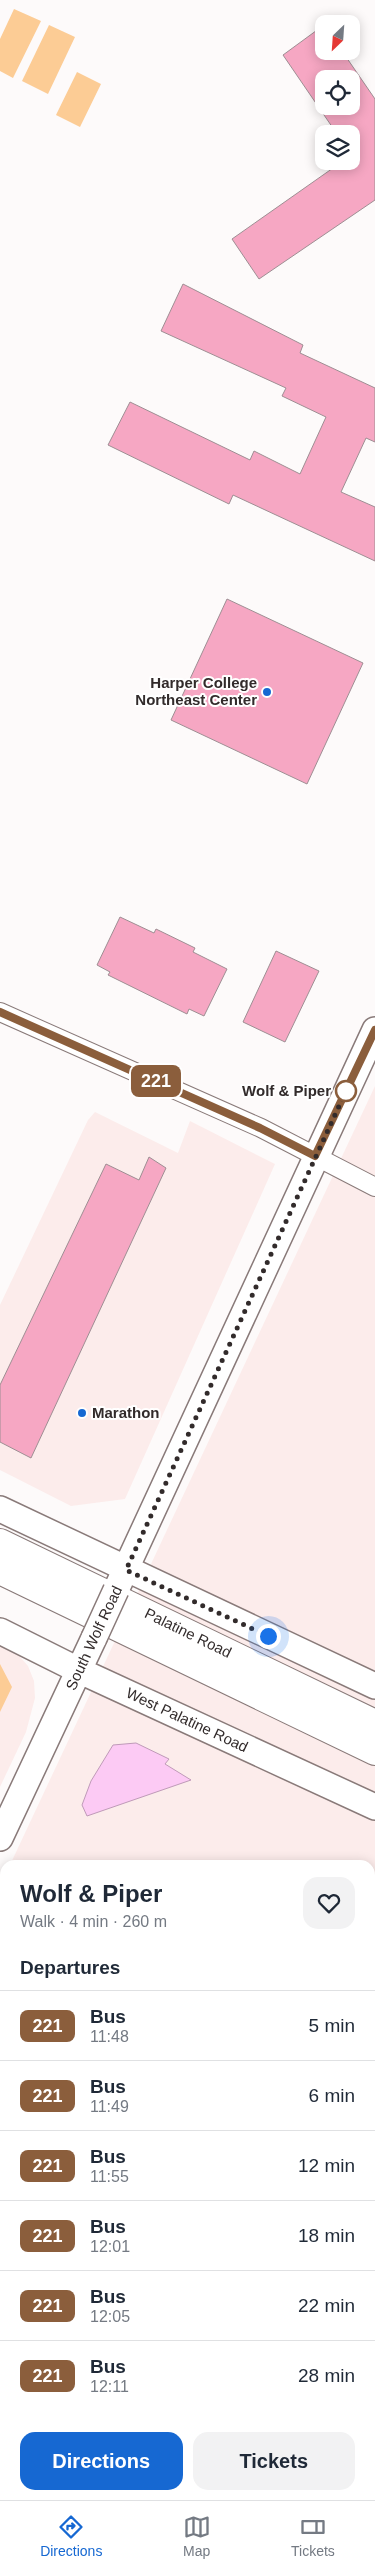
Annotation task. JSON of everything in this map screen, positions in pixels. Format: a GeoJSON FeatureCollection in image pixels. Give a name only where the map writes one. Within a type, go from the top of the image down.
{"type":"FeatureCollection","features":[{"type":"Feature","properties":{"kind":"highway","name":"Palatine Road"},"geometry":{"type":"LineString","coordinates":[[0,1543],[375,1724]]}},
{"type":"Feature","properties":{"kind":"highway","name":"Palatine Road"},"geometry":{"type":"LineString","coordinates":[[0,1570],[375,1751]]}},
{"type":"Feature","properties":{"kind":"main road","name":"South Wolf Road"},"geometry":{"type":"LineString","coordinates":[[0,1838],[375,1030]]}},
{"type":"Feature","properties":{"kind":"main road"},"geometry":{"type":"LineString","coordinates":[[0,1509],[121,1580],[375,1686]]}},
{"type":"Feature","properties":{"kind":"main road","name":"West Palatine Road"},"geometry":{"type":"LineString","coordinates":[[0,1630],[78,1670],[375,1807]]}},
{"type":"Feature","properties":{"kind":"street"},"geometry":{"type":"LineString","coordinates":[[0,1012],[253,1124],[375,1187]]}},
{"type":"Feature","properties":{"kind":"shaded area"},"geometry":{"type":"Polygon","coordinates":[[[14,9],[41,21],[13,78],[0,71],[0,39],[14,9]]]}},
{"type":"Feature","properties":{"kind":"shaded area"},"geometry":{"type":"Polygon","coordinates":[[[49,25],[75,37],[48,94],[22,81],[49,25]]]}},
{"type":"Feature","properties":{"kind":"shaded area"},"geometry":{"type":"Polygon","coordinates":[[[77,72],[101,84],[80,127],[56,115],[77,72]]]}},
{"type":"Feature","properties":{"kind":"shaded area"},"geometry":{"type":"Polygon","coordinates":[[[375,1086],[375,1860],[12,1860],[375,1086]]]}},
{"type":"Feature","properties":{"kind":"shaded area"},"geometry":{"type":"Polygon","coordinates":[[[95,1112],[178,1153],[190,1121],[275,1164],[125,1499],[71,1506],[0,1470],[0,1305],[88,1120],[95,1112]]]}},
{"type":"Feature","properties":{"kind":"shaded area"},"geometry":{"type":"Polygon","coordinates":[[[0,1640],[15,1651],[28,1666],[34,1681],[35,1698],[26,1732],[0,1787],[0,1640]]]}},
{"type":"Feature","properties":{"kind":"shaded area"},"geometry":{"type":"Polygon","coordinates":[[[0,1664],[12,1687],[0,1712],[0,1664]]]}},
{"type":"Feature","properties":{"kind":"shaded area"},"geometry":{"type":"Polygon","coordinates":[[[136,1743],[169,1759],[165,1764],[191,1780],[87,1816],[82,1805],[91,1781],[113,1745],[136,1743]]]}},
{"type":"Feature","properties":{"kind":"building"},"geometry":{"type":"Polygon","coordinates":[[[315,32],[315,60],[348,60],[355,70],[315,70],[315,102],[283,55],[315,32]]]}},
{"type":"Feature","properties":{"kind":"building"},"geometry":{"type":"Polygon","coordinates":[[[360,77],[375,99],[375,200],[259,279],[232,239],[330,170],[360,170],[360,125],[331,125],[324,115],[360,115],[360,77]]]}},
{"type":"Feature","properties":{"kind":"building"},"geometry":{"type":"Polygon","coordinates":[[[183,284],[303,345],[300,353],[375,388],[375,442],[366,438],[341,492],[375,507],[375,561],[233,495],[229,504],[108,445],[130,402],[250,460],[254,451],[300,474],[326,417],[282,396],[286,388],[161,331],[183,284]]]}},
{"type":"Feature","properties":{"kind":"building","name":"Harper College Northeast Center"},"geometry":{"type":"Polygon","coordinates":[[[227,599],[363,663],[307,784],[171,720],[227,599]]]}},
{"type":"Feature","properties":{"kind":"building"},"geometry":{"type":"Polygon","coordinates":[[[120,917],[154,933],[156,929],[195,948],[193,952],[227,969],[204,1016],[189,1009],[187,1014],[108,975],[110,972],[97,965],[120,917]]]}},
{"type":"Feature","properties":{"kind":"building"},"geometry":{"type":"Polygon","coordinates":[[[276,951],[319,971],[285,1042],[243,1022],[276,951]]]}},
{"type":"Feature","properties":{"kind":"building"},"geometry":{"type":"Polygon","coordinates":[[[149,1157],[166,1168],[31,1458],[0,1442],[0,1385],[106,1164],[139,1180],[149,1157]]]}},
{"type":"Feature","properties":{"kind":"bus line","name":"221"},"geometry":{"type":"LineString","coordinates":[[0,1012],[213,1106],[315,1156],[375,1030]]}},
{"type":"Feature","properties":{"kind":"place","name":"Harper College Northeast Center"},"geometry":{"type":"Point","coordinates":[267,692]}},
{"type":"Feature","properties":{"kind":"place","name":"Wolf & Piper"},"geometry":{"type":"Point","coordinates":[346,1091]}},
{"type":"Feature","properties":{"kind":"place","name":"Marathon"},"geometry":{"type":"Point","coordinates":[82,1413]}},
{"type":"Feature","properties":{"kind":"route"},"geometry":{"type":"LineString","coordinates":[[268,1636],[126,1570],[346,1091]]}}]}
